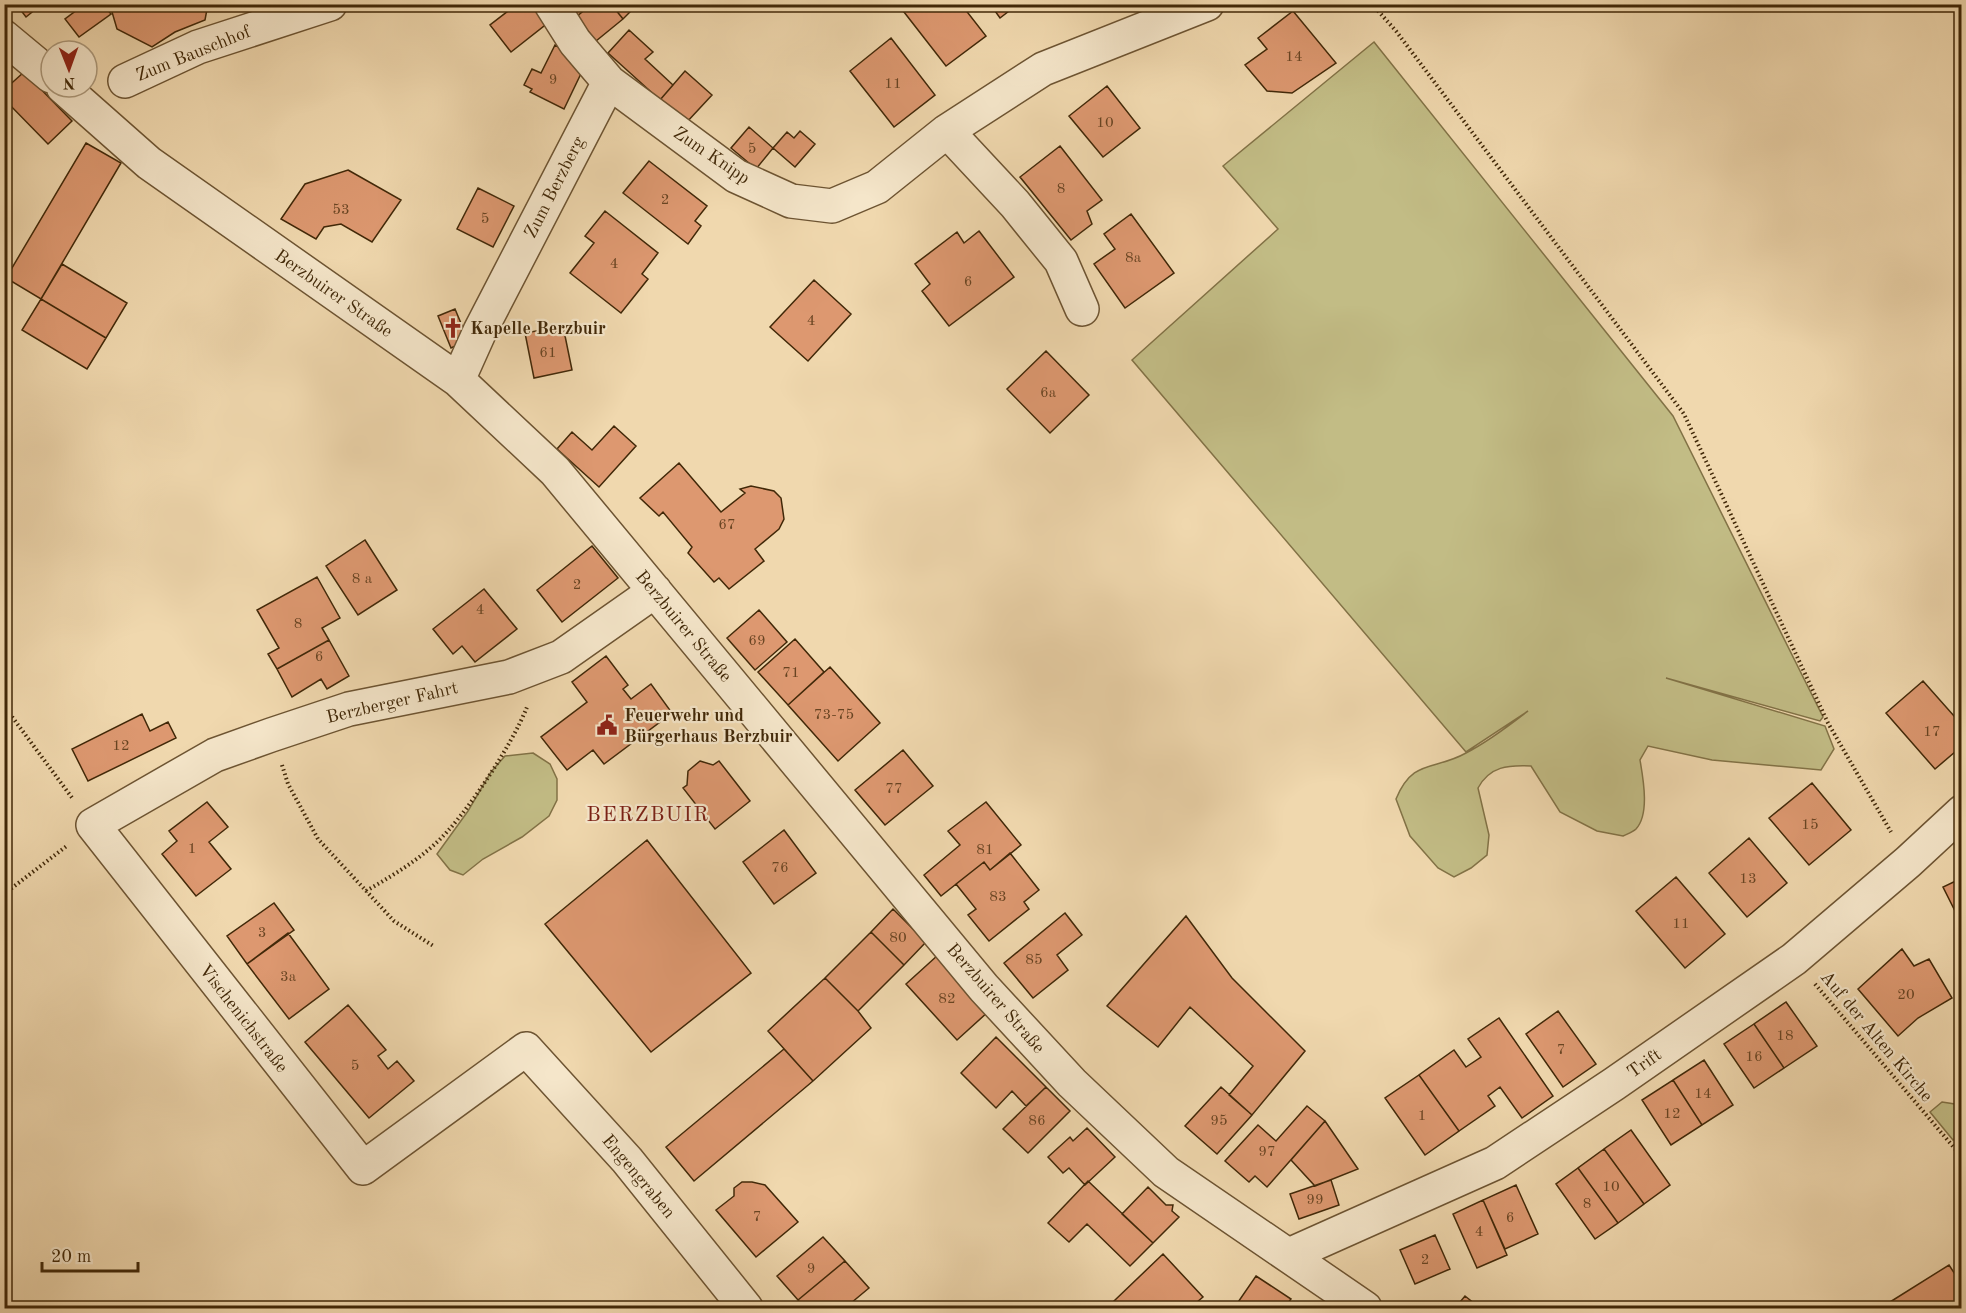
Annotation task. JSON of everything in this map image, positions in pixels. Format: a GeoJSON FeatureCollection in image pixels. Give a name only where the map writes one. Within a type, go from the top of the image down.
{"type":"FeatureCollection","features":[{"type":"Feature","properties":{"kind":"street","name":"Zum Bauschhof"},"geometry":{"type":"LineString","coordinates":[[125,81],[198,47],[330,4]]}},
{"type":"Feature","properties":{"kind":"street"},"geometry":{"type":"LineString","coordinates":[[551,4],[575,42],[609,82]]}},
{"type":"Feature","properties":{"kind":"street","name":"Zum Knipp"},"geometry":{"type":"LineString","coordinates":[[609,82],[736,176],[791,201],[832,206],[877,187],[947,131],[1043,69],[1207,4]]}},
{"type":"Feature","properties":{"kind":"street"},"geometry":{"type":"LineString","coordinates":[[4,37],[39,66]]}},
{"type":"Feature","properties":{"kind":"street","name":"Zum Berzberg"},"geometry":{"type":"LineString","coordinates":[[458,380],[480,331],[609,82]]}},
{"type":"Feature","properties":{"kind":"street","name":"Berzbuirer Straße"},"geometry":{"type":"LineString","coordinates":[[77,99],[149,163],[458,380],[555,471],[984,988],[1072,1083],[1166,1172],[1365,1308]]}},
{"type":"Feature","properties":{"kind":"street"},"geometry":{"type":"LineString","coordinates":[[947,131],[1015,204],[1061,261],[1082,309]]}},
{"type":"Feature","properties":{"kind":"street","name":"Berzberger Fahrt"},"geometry":{"type":"LineString","coordinates":[[93,825],[216,755],[271,735],[349,708],[509,677],[561,657],[655,591]]}},
{"type":"Feature","properties":{"kind":"street","name":"Trift"},"geometry":{"type":"LineString","coordinates":[[1289,1255],[1495,1162],[1794,959],[1908,862],[1962,812]]}},
{"type":"Feature","properties":{"kind":"street","name":"Vischenichstraße"},"geometry":{"type":"LineString","coordinates":[[93,825],[363,1168],[526,1049]]}},
{"type":"Feature","properties":{"kind":"street","name":"Engengraben"},"geometry":{"type":"LineString","coordinates":[[526,1049],[627,1161],[746,1308]]}},
{"type":"Feature","properties":{"kind":"path"},"geometry":{"type":"LineString","coordinates":[[1372,4],[1396,30],[1684,414],[1828,723],[1908,862]]}},
{"type":"Feature","properties":{"kind":"path"},"geometry":{"type":"LineString","coordinates":[[366,891],[407,867],[436,843],[469,804],[519,727],[543,664]]}},
{"type":"Feature","properties":{"kind":"path"},"geometry":{"type":"LineString","coordinates":[[4,706],[93,825],[4,894]]}},
{"type":"Feature","properties":{"kind":"path"},"geometry":{"type":"LineString","coordinates":[[271,735],[288,784],[318,839],[394,921],[435,947]]}},
{"type":"Feature","properties":{"kind":"path","name":"Auf der Alten Kirche"},"geometry":{"type":"LineString","coordinates":[[1794,959],[1962,1157]]}},
{"type":"Feature","properties":{"kind":"shaded area"},"geometry":{"type":"Polygon","coordinates":[[[1374,42],[1673,416],[1823,717],[1820,721],[1666,678],[1825,726],[1834,749],[1821,770],[1712,760],[1648,746],[1640,760],[1643,776],[1643,814],[1636,829],[1623,836],[1597,831],[1560,812],[1531,766],[1500,768],[1488,775],[1478,788],[1489,835],[1487,855],[1471,868],[1454,877],[1438,868],[1410,836],[1396,799],[1410,777],[1425,767],[1455,758],[1474,749],[1528,711],[1466,752],[1132,360],[1278,229],[1223,166],[1374,42]]]}},
{"type":"Feature","properties":{"kind":"shaded area"},"geometry":{"type":"Polygon","coordinates":[[[533,753],[550,764],[557,779],[557,800],[549,816],[522,837],[483,859],[463,875],[450,870],[437,854],[468,811],[491,772],[505,756],[533,753]]]}},
{"type":"Feature","properties":{"kind":"shaded area"},"geometry":{"type":"Polygon","coordinates":[[[1942,1102],[1961,1105],[1961,1136],[1953,1140],[1930,1112],[1942,1102]]]}},
{"type":"Feature","properties":{"kind":"building"},"geometry":{"type":"Polygon","coordinates":[[[16,4],[42,4],[26,17],[16,4]]]}},
{"type":"Feature","properties":{"kind":"building"},"geometry":{"type":"Polygon","coordinates":[[[85,4],[103,4],[111,14],[79,37],[65,19],[85,4]]]}},
{"type":"Feature","properties":{"kind":"building"},"geometry":{"type":"Polygon","coordinates":[[[118,4],[208,4],[205,20],[175,32],[152,47],[117,29],[112,12],[118,4]]]}},
{"type":"Feature","properties":{"kind":"building"},"geometry":{"type":"Polygon","coordinates":[[[517,4],[536,4],[549,22],[511,52],[490,25],[517,4]]]}},
{"type":"Feature","properties":{"kind":"building"},"geometry":{"type":"Polygon","coordinates":[[[567,4],[592,4],[576,17],[567,4]]]}},
{"type":"Feature","properties":{"kind":"building"},"geometry":{"type":"Polygon","coordinates":[[[592,4],[611,4],[623,19],[596,41],[576,17],[592,4]]]}},
{"type":"Feature","properties":{"kind":"building"},"geometry":{"type":"Polygon","coordinates":[[[611,4],[638,4],[623,19],[611,4]]]}},
{"type":"Feature","properties":{"kind":"building"},"geometry":{"type":"Polygon","coordinates":[[[913,4],[961,4],[986,36],[946,66],[904,12],[913,4]]]}},
{"type":"Feature","properties":{"kind":"building"},"geometry":{"type":"Polygon","coordinates":[[[990,4],[1018,4],[1000,18],[990,4]]]}},
{"type":"Feature","properties":{"kind":"building"},"geometry":{"type":"Polygon","coordinates":[[[1293,11],[1336,63],[1292,93],[1267,91],[1245,65],[1267,49],[1258,38],[1293,11]]]}},
{"type":"Feature","properties":{"kind":"building"},"geometry":{"type":"Polygon","coordinates":[[[629,30],[653,52],[645,59],[673,85],[660,100],[608,53],[629,30]]]}},
{"type":"Feature","properties":{"kind":"building"},"geometry":{"type":"Polygon","coordinates":[[[891,38],[935,95],[894,127],[850,71],[891,38]]]}},
{"type":"Feature","properties":{"kind":"building"},"geometry":{"type":"Polygon","coordinates":[[[555,45],[587,61],[564,109],[530,92],[532,89],[524,85],[532,69],[541,73],[555,45]]]}},
{"type":"Feature","properties":{"kind":"building"},"geometry":{"type":"Polygon","coordinates":[[[685,71],[712,95],[686,123],[660,100],[685,71]]]}},
{"type":"Feature","properties":{"kind":"building"},"geometry":{"type":"Polygon","coordinates":[[[24,72],[39,87],[39,99],[50,99],[72,121],[48,144],[4,99],[4,90],[24,72]]]}},
{"type":"Feature","properties":{"kind":"building"},"geometry":{"type":"Polygon","coordinates":[[[1107,86],[1140,128],[1103,157],[1069,116],[1107,86]]]}},
{"type":"Feature","properties":{"kind":"building"},"geometry":{"type":"Polygon","coordinates":[[[749,127],[773,148],[756,169],[731,148],[749,127]]]}},
{"type":"Feature","properties":{"kind":"building"},"geometry":{"type":"Polygon","coordinates":[[[800,131],[815,144],[795,167],[773,148],[787,132],[794,138],[800,131]]]}},
{"type":"Feature","properties":{"kind":"building"},"geometry":{"type":"Polygon","coordinates":[[[86,143],[121,163],[41,299],[6,278],[86,143]]]}},
{"type":"Feature","properties":{"kind":"building"},"geometry":{"type":"Polygon","coordinates":[[[1060,146],[1102,200],[1087,211],[1092,224],[1071,240],[1020,177],[1060,146]]]}},
{"type":"Feature","properties":{"kind":"building"},"geometry":{"type":"Polygon","coordinates":[[[649,161],[707,206],[695,221],[701,226],[688,244],[623,193],[649,161]]]}},
{"type":"Feature","properties":{"kind":"building"},"geometry":{"type":"Polygon","coordinates":[[[348,170],[401,200],[372,242],[341,224],[324,227],[316,239],[281,219],[305,184],[348,170]]]}},
{"type":"Feature","properties":{"kind":"building"},"geometry":{"type":"Polygon","coordinates":[[[478,188],[514,206],[493,247],[457,229],[478,188]]]}},
{"type":"Feature","properties":{"kind":"building"},"geometry":{"type":"Polygon","coordinates":[[[605,211],[658,253],[642,274],[648,279],[621,313],[570,273],[594,243],[585,236],[605,211]]]}},
{"type":"Feature","properties":{"kind":"building"},"geometry":{"type":"Polygon","coordinates":[[[1131,214],[1174,273],[1125,308],[1094,264],[1115,249],[1104,234],[1131,214]]]}},
{"type":"Feature","properties":{"kind":"building"},"geometry":{"type":"Polygon","coordinates":[[[979,231],[1014,277],[949,326],[922,291],[930,284],[915,264],[957,232],[964,243],[979,231]]]}},
{"type":"Feature","properties":{"kind":"building"},"geometry":{"type":"Polygon","coordinates":[[[62,264],[127,303],[106,338],[41,299],[62,264]]]}},
{"type":"Feature","properties":{"kind":"building"},"geometry":{"type":"Polygon","coordinates":[[[814,280],[851,314],[808,361],[770,327],[814,280]]]}},
{"type":"Feature","properties":{"kind":"building"},"geometry":{"type":"Polygon","coordinates":[[[41,299],[106,338],[87,369],[22,330],[41,299]]]}},
{"type":"Feature","properties":{"kind":"building","name":"Kapelle Berzbuir"},"geometry":{"type":"Polygon","coordinates":[[[455,309],[468,340],[451,348],[438,316],[455,309]]]}},
{"type":"Feature","properties":{"kind":"building"},"geometry":{"type":"Polygon","coordinates":[[[563,326],[572,370],[534,378],[525,333],[563,326]]]}},
{"type":"Feature","properties":{"kind":"building"},"geometry":{"type":"Polygon","coordinates":[[[1046,351],[1089,395],[1050,433],[1007,389],[1046,351]]]}},
{"type":"Feature","properties":{"kind":"building"},"geometry":{"type":"Polygon","coordinates":[[[614,426],[636,446],[599,487],[557,449],[572,432],[592,450],[614,426]]]}},
{"type":"Feature","properties":{"kind":"building"},"geometry":{"type":"Polygon","coordinates":[[[679,463],[721,512],[745,493],[740,489],[751,486],[774,491],[781,498],[784,519],[779,529],[755,549],[764,561],[729,589],[719,578],[714,582],[688,553],[692,547],[663,512],[659,516],[640,498],[679,463]]]}},
{"type":"Feature","properties":{"kind":"building"},"geometry":{"type":"Polygon","coordinates":[[[365,540],[397,590],[358,615],[326,566],[365,540]]]}},
{"type":"Feature","properties":{"kind":"building"},"geometry":{"type":"Polygon","coordinates":[[[592,546],[618,578],[562,622],[537,590],[592,546]]]}},
{"type":"Feature","properties":{"kind":"building"},"geometry":{"type":"Polygon","coordinates":[[[317,577],[340,618],[322,628],[329,640],[277,669],[268,654],[279,648],[257,610],[317,577]]]}},
{"type":"Feature","properties":{"kind":"building"},"geometry":{"type":"Polygon","coordinates":[[[484,589],[517,629],[475,662],[462,646],[453,654],[433,629],[484,589]]]}},
{"type":"Feature","properties":{"kind":"building"},"geometry":{"type":"Polygon","coordinates":[[[759,610],[787,642],[755,670],[727,638],[759,610]]]}},
{"type":"Feature","properties":{"kind":"building"},"geometry":{"type":"Polygon","coordinates":[[[795,639],[824,672],[788,705],[758,672],[795,639]]]}},
{"type":"Feature","properties":{"kind":"building"},"geometry":{"type":"Polygon","coordinates":[[[329,640],[349,676],[327,689],[321,679],[292,697],[277,669],[329,640]]]}},
{"type":"Feature","properties":{"kind":"building","name":"Feuerwehr und Bürgerhaus Berzbuir"},"geometry":{"type":"Polygon","coordinates":[[[606,656],[628,685],[623,689],[631,699],[651,684],[672,713],[604,764],[593,750],[567,770],[541,737],[587,702],[572,682],[606,656]]]}},
{"type":"Feature","properties":{"kind":"building"},"geometry":{"type":"Polygon","coordinates":[[[830,667],[880,723],[838,761],[788,705],[830,667]]]}},
{"type":"Feature","properties":{"kind":"building"},"geometry":{"type":"Polygon","coordinates":[[[1923,681],[1954,716],[1962,709],[1962,746],[1935,769],[1886,713],[1923,681]]]}},
{"type":"Feature","properties":{"kind":"building"},"geometry":{"type":"Polygon","coordinates":[[[142,714],[150,731],[168,722],[176,738],[88,781],[72,749],[142,714]]]}},
{"type":"Feature","properties":{"kind":"building"},"geometry":{"type":"Polygon","coordinates":[[[903,750],[933,786],[885,825],[855,790],[903,750]]]}},
{"type":"Feature","properties":{"kind":"building"},"geometry":{"type":"Polygon","coordinates":[[[700,761],[713,765],[719,761],[750,801],[715,829],[683,788],[687,785],[688,771],[700,761]]]}},
{"type":"Feature","properties":{"kind":"building"},"geometry":{"type":"Polygon","coordinates":[[[1812,783],[1851,830],[1809,865],[1769,818],[1812,783]]]}},
{"type":"Feature","properties":{"kind":"building"},"geometry":{"type":"Polygon","coordinates":[[[207,802],[228,827],[209,842],[231,869],[196,896],[162,854],[177,841],[169,831],[207,802]]]}},
{"type":"Feature","properties":{"kind":"building"},"geometry":{"type":"Polygon","coordinates":[[[986,802],[1021,845],[990,870],[984,862],[941,896],[924,875],[960,845],[948,831],[986,802]]]}},
{"type":"Feature","properties":{"kind":"building"},"geometry":{"type":"Polygon","coordinates":[[[784,830],[816,873],[774,904],[743,862],[784,830]]]}},
{"type":"Feature","properties":{"kind":"building"},"geometry":{"type":"Polygon","coordinates":[[[1749,838],[1787,883],[1747,917],[1709,873],[1749,838]]]}},
{"type":"Feature","properties":{"kind":"building"},"geometry":{"type":"Polygon","coordinates":[[[647,840],[751,973],[651,1052],[545,924],[647,840]]]}},
{"type":"Feature","properties":{"kind":"building"},"geometry":{"type":"Polygon","coordinates":[[[1010,853],[1039,890],[1024,902],[1029,909],[989,941],[968,915],[976,909],[956,884],[984,862],[990,870],[1010,853]]]}},
{"type":"Feature","properties":{"kind":"building"},"geometry":{"type":"Polygon","coordinates":[[[1676,877],[1725,934],[1685,968],[1636,911],[1676,877]]]}},
{"type":"Feature","properties":{"kind":"building"},"geometry":{"type":"Polygon","coordinates":[[[1962,878],[1962,925],[1943,887],[1962,878]]]}},
{"type":"Feature","properties":{"kind":"building"},"geometry":{"type":"Polygon","coordinates":[[[274,903],[294,930],[247,964],[227,936],[274,903]]]}},
{"type":"Feature","properties":{"kind":"building"},"geometry":{"type":"Polygon","coordinates":[[[893,909],[926,942],[904,965],[871,932],[893,909]]]}},
{"type":"Feature","properties":{"kind":"building"},"geometry":{"type":"Polygon","coordinates":[[[1065,913],[1082,935],[1057,955],[1068,970],[1033,998],[1004,963],[1065,913]]]}},
{"type":"Feature","properties":{"kind":"building"},"geometry":{"type":"Polygon","coordinates":[[[1186,916],[1232,978],[1305,1051],[1252,1115],[1229,1095],[1253,1066],[1190,1007],[1158,1047],[1107,1006],[1186,916]]]}},
{"type":"Feature","properties":{"kind":"building"},"geometry":{"type":"Polygon","coordinates":[[[871,932],[904,965],[858,1011],[825,978],[871,932]]]}},
{"type":"Feature","properties":{"kind":"building"},"geometry":{"type":"Polygon","coordinates":[[[288,933],[329,989],[289,1019],[247,964],[288,933]]]}},
{"type":"Feature","properties":{"kind":"building"},"geometry":{"type":"Polygon","coordinates":[[[1902,949],[1914,966],[1929,959],[1952,998],[1918,1018],[1898,1036],[1858,989],[1902,949]]]}},
{"type":"Feature","properties":{"kind":"building"},"geometry":{"type":"Polygon","coordinates":[[[938,955],[989,1011],[957,1040],[906,984],[938,955]]]}},
{"type":"Feature","properties":{"kind":"building"},"geometry":{"type":"Polygon","coordinates":[[[825,978],[858,1011],[871,1028],[813,1081],[768,1031],[825,978]]]}},
{"type":"Feature","properties":{"kind":"building"},"geometry":{"type":"Polygon","coordinates":[[[1786,1002],[1817,1046],[1784,1068],[1754,1024],[1786,1002]]]}},
{"type":"Feature","properties":{"kind":"building"},"geometry":{"type":"Polygon","coordinates":[[[348,1005],[386,1050],[378,1056],[388,1069],[397,1061],[414,1081],[369,1118],[305,1042],[348,1005]]]}},
{"type":"Feature","properties":{"kind":"building"},"geometry":{"type":"Polygon","coordinates":[[[1558,1011],[1596,1064],[1563,1087],[1526,1034],[1558,1011]]]}},
{"type":"Feature","properties":{"kind":"building"},"geometry":{"type":"Polygon","coordinates":[[[1499,1018],[1553,1096],[1522,1118],[1500,1087],[1488,1096],[1495,1106],[1459,1131],[1419,1075],[1454,1050],[1466,1067],[1481,1057],[1468,1039],[1499,1018]]]}},
{"type":"Feature","properties":{"kind":"building"},"geometry":{"type":"Polygon","coordinates":[[[1754,1024],[1784,1068],[1754,1088],[1724,1044],[1754,1024]]]}},
{"type":"Feature","properties":{"kind":"building"},"geometry":{"type":"Polygon","coordinates":[[[996,1037],[1046,1087],[1026,1106],[1012,1091],[996,1108],[961,1073],[996,1037]]]}},
{"type":"Feature","properties":{"kind":"building"},"geometry":{"type":"Polygon","coordinates":[[[784,1049],[813,1081],[694,1181],[666,1147],[784,1049]]]}},
{"type":"Feature","properties":{"kind":"building"},"geometry":{"type":"Polygon","coordinates":[[[1704,1060],[1733,1105],[1702,1125],[1673,1080],[1704,1060]]]}},
{"type":"Feature","properties":{"kind":"building"},"geometry":{"type":"Polygon","coordinates":[[[1419,1075],[1459,1131],[1425,1155],[1385,1098],[1419,1075]]]}},
{"type":"Feature","properties":{"kind":"building"},"geometry":{"type":"Polygon","coordinates":[[[1673,1080],[1702,1125],[1671,1145],[1642,1100],[1673,1080]]]}},
{"type":"Feature","properties":{"kind":"building"},"geometry":{"type":"Polygon","coordinates":[[[1046,1087],[1070,1111],[1028,1153],[1003,1129],[1046,1087]]]}},
{"type":"Feature","properties":{"kind":"building"},"geometry":{"type":"Polygon","coordinates":[[[1221,1087],[1252,1115],[1217,1154],[1185,1126],[1221,1087]]]}},
{"type":"Feature","properties":{"kind":"building"},"geometry":{"type":"Polygon","coordinates":[[[1307,1106],[1325,1121],[1267,1187],[1255,1176],[1249,1182],[1225,1161],[1258,1125],[1276,1141],[1307,1106]]]}},
{"type":"Feature","properties":{"kind":"building"},"geometry":{"type":"Polygon","coordinates":[[[1325,1121],[1358,1169],[1315,1186],[1291,1160],[1325,1121]]]}},
{"type":"Feature","properties":{"kind":"building"},"geometry":{"type":"Polygon","coordinates":[[[1087,1128],[1115,1157],[1085,1185],[1069,1168],[1063,1173],[1048,1157],[1070,1137],[1073,1141],[1087,1128]]]}},
{"type":"Feature","properties":{"kind":"building"},"geometry":{"type":"Polygon","coordinates":[[[1631,1130],[1670,1185],[1644,1204],[1604,1149],[1631,1130]]]}},
{"type":"Feature","properties":{"kind":"building"},"geometry":{"type":"Polygon","coordinates":[[[1604,1149],[1644,1204],[1618,1223],[1578,1168],[1604,1149]]]}},
{"type":"Feature","properties":{"kind":"building"},"geometry":{"type":"Polygon","coordinates":[[[1578,1168],[1618,1223],[1595,1239],[1556,1184],[1578,1168]]]}},
{"type":"Feature","properties":{"kind":"building"},"geometry":{"type":"Polygon","coordinates":[[[1331,1180],[1339,1205],[1299,1219],[1290,1194],[1331,1180]]]}},
{"type":"Feature","properties":{"kind":"building"},"geometry":{"type":"Polygon","coordinates":[[[1088,1181],[1153,1243],[1130,1266],[1087,1224],[1069,1242],[1048,1223],[1088,1181]]]}},
{"type":"Feature","properties":{"kind":"building"},"geometry":{"type":"Polygon","coordinates":[[[742,1182],[765,1185],[798,1222],[756,1257],[716,1210],[734,1196],[734,1188],[742,1182]]]}},
{"type":"Feature","properties":{"kind":"building"},"geometry":{"type":"Polygon","coordinates":[[[1516,1185],[1538,1234],[1505,1249],[1483,1200],[1516,1185]]]}},
{"type":"Feature","properties":{"kind":"building"},"geometry":{"type":"Polygon","coordinates":[[[1148,1187],[1166,1205],[1173,1205],[1172,1211],[1179,1217],[1153,1243],[1122,1214],[1148,1187]]]}},
{"type":"Feature","properties":{"kind":"building"},"geometry":{"type":"Polygon","coordinates":[[[1483,1200],[1507,1255],[1477,1268],[1453,1214],[1483,1200]]]}},
{"type":"Feature","properties":{"kind":"building"},"geometry":{"type":"Polygon","coordinates":[[[1435,1235],[1450,1269],[1415,1284],[1400,1250],[1435,1235]]]}},
{"type":"Feature","properties":{"kind":"building"},"geometry":{"type":"Polygon","coordinates":[[[823,1237],[845,1261],[798,1300],[777,1276],[823,1237]]]}},
{"type":"Feature","properties":{"kind":"building"},"geometry":{"type":"Polygon","coordinates":[[[1163,1254],[1203,1297],[1190,1308],[1121,1308],[1114,1301],[1163,1254]]]}},
{"type":"Feature","properties":{"kind":"building"},"geometry":{"type":"Polygon","coordinates":[[[845,1261],[869,1288],[845,1308],[805,1308],[798,1300],[845,1261]]]}},
{"type":"Feature","properties":{"kind":"building"},"geometry":{"type":"Polygon","coordinates":[[[1949,1265],[1962,1285],[1962,1308],[1882,1307],[1949,1265]]]}},
{"type":"Feature","properties":{"kind":"building"},"geometry":{"type":"Polygon","coordinates":[[[1256,1276],[1291,1299],[1284,1308],[1234,1308],[1256,1276]]]}},
{"type":"Feature","properties":{"kind":"building"},"geometry":{"type":"Polygon","coordinates":[[[1465,1296],[1480,1308],[1455,1308],[1465,1296]]]}},
{"type":"Feature","properties":{"kind":"place","name":"Kapelle Berzbuir"},"geometry":{"type":"Point","coordinates":[453,328]}},
{"type":"Feature","properties":{"kind":"place","name":"Feuerwehr und Bürgerhaus Berzbuir"},"geometry":{"type":"Point","coordinates":[607,725]}},
{"type":"Feature","properties":{"kind":"district","name":"BERZBUIR"},"geometry":{"type":"Point","coordinates":[648,814]}}]}
